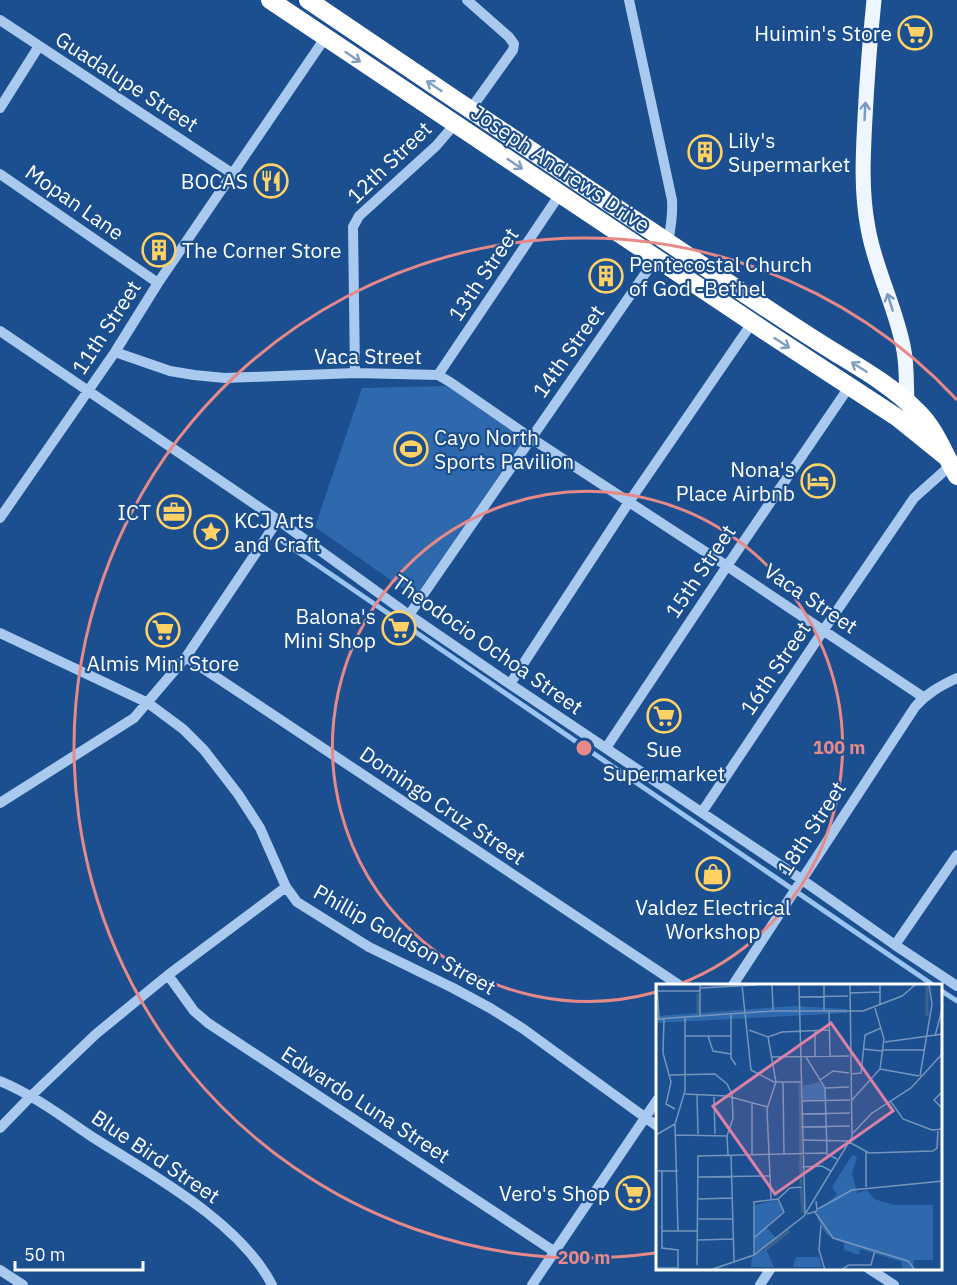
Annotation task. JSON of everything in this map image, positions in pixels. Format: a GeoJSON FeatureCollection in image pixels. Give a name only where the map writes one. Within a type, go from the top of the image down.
{"type":"FeatureCollection","features":[{"type":"Feature","properties":{"kind":"highway","name":"Joseph Andrews Drive"},"geometry":{"type":"LineString","coordinates":[[270,0],[752,323],[898,418],[951,466]]}},
{"type":"Feature","properties":{"kind":"highway","name":"Joseph Andrews Drive"},"geometry":{"type":"LineString","coordinates":[[308,0],[782,319],[875,377],[907,401],[926,420],[951,466]]}},
{"type":"Feature","properties":{"kind":"main road"},"geometry":{"type":"LineString","coordinates":[[874,0],[868,59],[863,161],[865,206],[868,230],[903,348],[907,401]]}},
{"type":"Feature","properties":{"kind":"street"},"geometry":{"type":"LineString","coordinates":[[467,0],[514,44],[513,51],[470,110]]}},
{"type":"Feature","properties":{"kind":"street"},"geometry":{"type":"LineString","coordinates":[[629,0],[672,200],[672,225],[668,242]]}},
{"type":"Feature","properties":{"kind":"street","name":"Guadalupe Street"},"geometry":{"type":"LineString","coordinates":[[0,20],[233,174]]}},
{"type":"Feature","properties":{"kind":"street","name":"11th Street"},"geometry":{"type":"LineString","coordinates":[[0,518],[115,352],[158,283],[325,38]]}},
{"type":"Feature","properties":{"kind":"street"},"geometry":{"type":"LineString","coordinates":[[0,108],[39,46]]}},
{"type":"Feature","properties":{"kind":"street","name":"12th Street"},"geometry":{"type":"LineString","coordinates":[[355,374],[353,227],[359,216],[436,146],[455,124]]}},
{"type":"Feature","properties":{"kind":"street","name":"Mopan Lane"},"geometry":{"type":"LineString","coordinates":[[0,174],[158,283]]}},
{"type":"Feature","properties":{"kind":"street","name":"13th Street"},"geometry":{"type":"LineString","coordinates":[[438,375],[560,194]]}},
{"type":"Feature","properties":{"kind":"street","name":"14th Street"},"geometry":{"type":"LineString","coordinates":[[409,615],[656,258]]}},
{"type":"Feature","properties":{"kind":"street"},"geometry":{"type":"LineString","coordinates":[[510,684],[629,502],[752,323]]}},
{"type":"Feature","properties":{"kind":"street","name":"Theodocio Ochoa Street"},"geometry":{"type":"LineString","coordinates":[[0,331],[278,520],[409,615],[957,986]]}},
{"type":"Feature","properties":{"kind":"street","name":"Vaca Street"},"geometry":{"type":"LineString","coordinates":[[115,352],[170,370],[225,378],[355,374],[438,375],[923,697]]}},
{"type":"Feature","properties":{"kind":"street","name":"15th Street"},"geometry":{"type":"LineString","coordinates":[[606,748],[849,387]]}},
{"type":"Feature","properties":{"kind":"street","name":"16th Street"},"geometry":{"type":"LineString","coordinates":[[702,812],[914,498],[951,466]]}},
{"type":"Feature","properties":{"kind":"street"},"geometry":{"type":"LineString","coordinates":[[0,803],[134,718],[186,657],[278,520]]}},
{"type":"Feature","properties":{"kind":"street","name":"Phillip Goldson Street"},"geometry":{"type":"LineString","coordinates":[[0,633],[148,703],[183,729],[204,750],[260,828],[286,887],[297,902],[369,946],[471,998],[522,1028],[656,1125]]}},
{"type":"Feature","properties":{"kind":"street","name":"Domingo Cruz Street"},"geometry":{"type":"LineString","coordinates":[[186,657],[677,984]]}},
{"type":"Feature","properties":{"kind":"street","name":"18th Street"},"geometry":{"type":"LineString","coordinates":[[734,984],[915,706],[935,688],[957,678]]}},
{"type":"Feature","properties":{"kind":"street"},"geometry":{"type":"LineString","coordinates":[[895,945],[957,855]]}},
{"type":"Feature","properties":{"kind":"street"},"geometry":{"type":"LineString","coordinates":[[0,1128],[96,1034],[168,975],[286,887]]}},
{"type":"Feature","properties":{"kind":"street","name":"Edwardo Luna Street"},"geometry":{"type":"LineString","coordinates":[[168,975],[194,1011],[208,1023],[555,1252]]}},
{"type":"Feature","properties":{"kind":"street","name":"Blue Bird Street"},"geometry":{"type":"LineString","coordinates":[[0,1082],[31,1096],[185,1197],[241,1243],[257,1261],[272,1285]]}},
{"type":"Feature","properties":{"kind":"street"},"geometry":{"type":"LineString","coordinates":[[532,1285],[656,1102]]}},
{"type":"Feature","properties":{"kind":"street"},"geometry":{"type":"LineString","coordinates":[[0,1270],[24,1285]]}},
{"type":"Feature","properties":{"kind":"street"},"geometry":{"type":"LineString","coordinates":[[760,1285],[770,1270]]}},
{"type":"Feature","properties":{"kind":"street"},"geometry":{"type":"LineString","coordinates":[[870,1270],[894,1285]]}},
{"type":"Feature","properties":{"kind":"shaded area"},"geometry":{"type":"Polygon","coordinates":[[[447,386],[524,439],[415,597],[315,527],[362,388],[447,386]]]}},
{"type":"Feature","properties":{"kind":"waterway"},"geometry":{"type":"LineString","coordinates":[[282,541],[932,984]]}},
{"type":"Feature","properties":{"kind":"waterway"},"geometry":{"type":"LineString","coordinates":[[942,991],[957,1001]]}},
{"type":"Feature","properties":{"kind":"place","name":"Huimin's Store"},"geometry":{"type":"Point","coordinates":[915,33]}},
{"type":"Feature","properties":{"kind":"place","name":"Lily's Supermarket"},"geometry":{"type":"Point","coordinates":[705,152]}},
{"type":"Feature","properties":{"kind":"place","name":"BOCAS"},"geometry":{"type":"Point","coordinates":[271,181]}},
{"type":"Feature","properties":{"kind":"place","name":"The Corner Store"},"geometry":{"type":"Point","coordinates":[159,250]}},
{"type":"Feature","properties":{"kind":"place","name":"Pentecostal Church of God -Bethel"},"geometry":{"type":"Point","coordinates":[606,276]}},
{"type":"Feature","properties":{"kind":"place","name":"Cayo North Sports Pavilion"},"geometry":{"type":"Point","coordinates":[411,449]}},
{"type":"Feature","properties":{"kind":"place","name":"Nona's Place Airbnb"},"geometry":{"type":"Point","coordinates":[818,481]}},
{"type":"Feature","properties":{"kind":"place","name":"ICT"},"geometry":{"type":"Point","coordinates":[174,512]}},
{"type":"Feature","properties":{"kind":"place","name":"KCJ Arts and Craft"},"geometry":{"type":"Point","coordinates":[211,532]}},
{"type":"Feature","properties":{"kind":"place","name":"Balona's Mini Shop"},"geometry":{"type":"Point","coordinates":[399,628]}},
{"type":"Feature","properties":{"kind":"place","name":"Almis Mini Store"},"geometry":{"type":"Point","coordinates":[163,630]}},
{"type":"Feature","properties":{"kind":"place","name":"Sue Supermarket"},"geometry":{"type":"Point","coordinates":[664,716]}},
{"type":"Feature","properties":{"kind":"place","name":"Valdez Electrical Workshop"},"geometry":{"type":"Point","coordinates":[713,874]}},
{"type":"Feature","properties":{"kind":"place","name":"Vero's Shop"},"geometry":{"type":"Point","coordinates":[633,1193]}}]}
